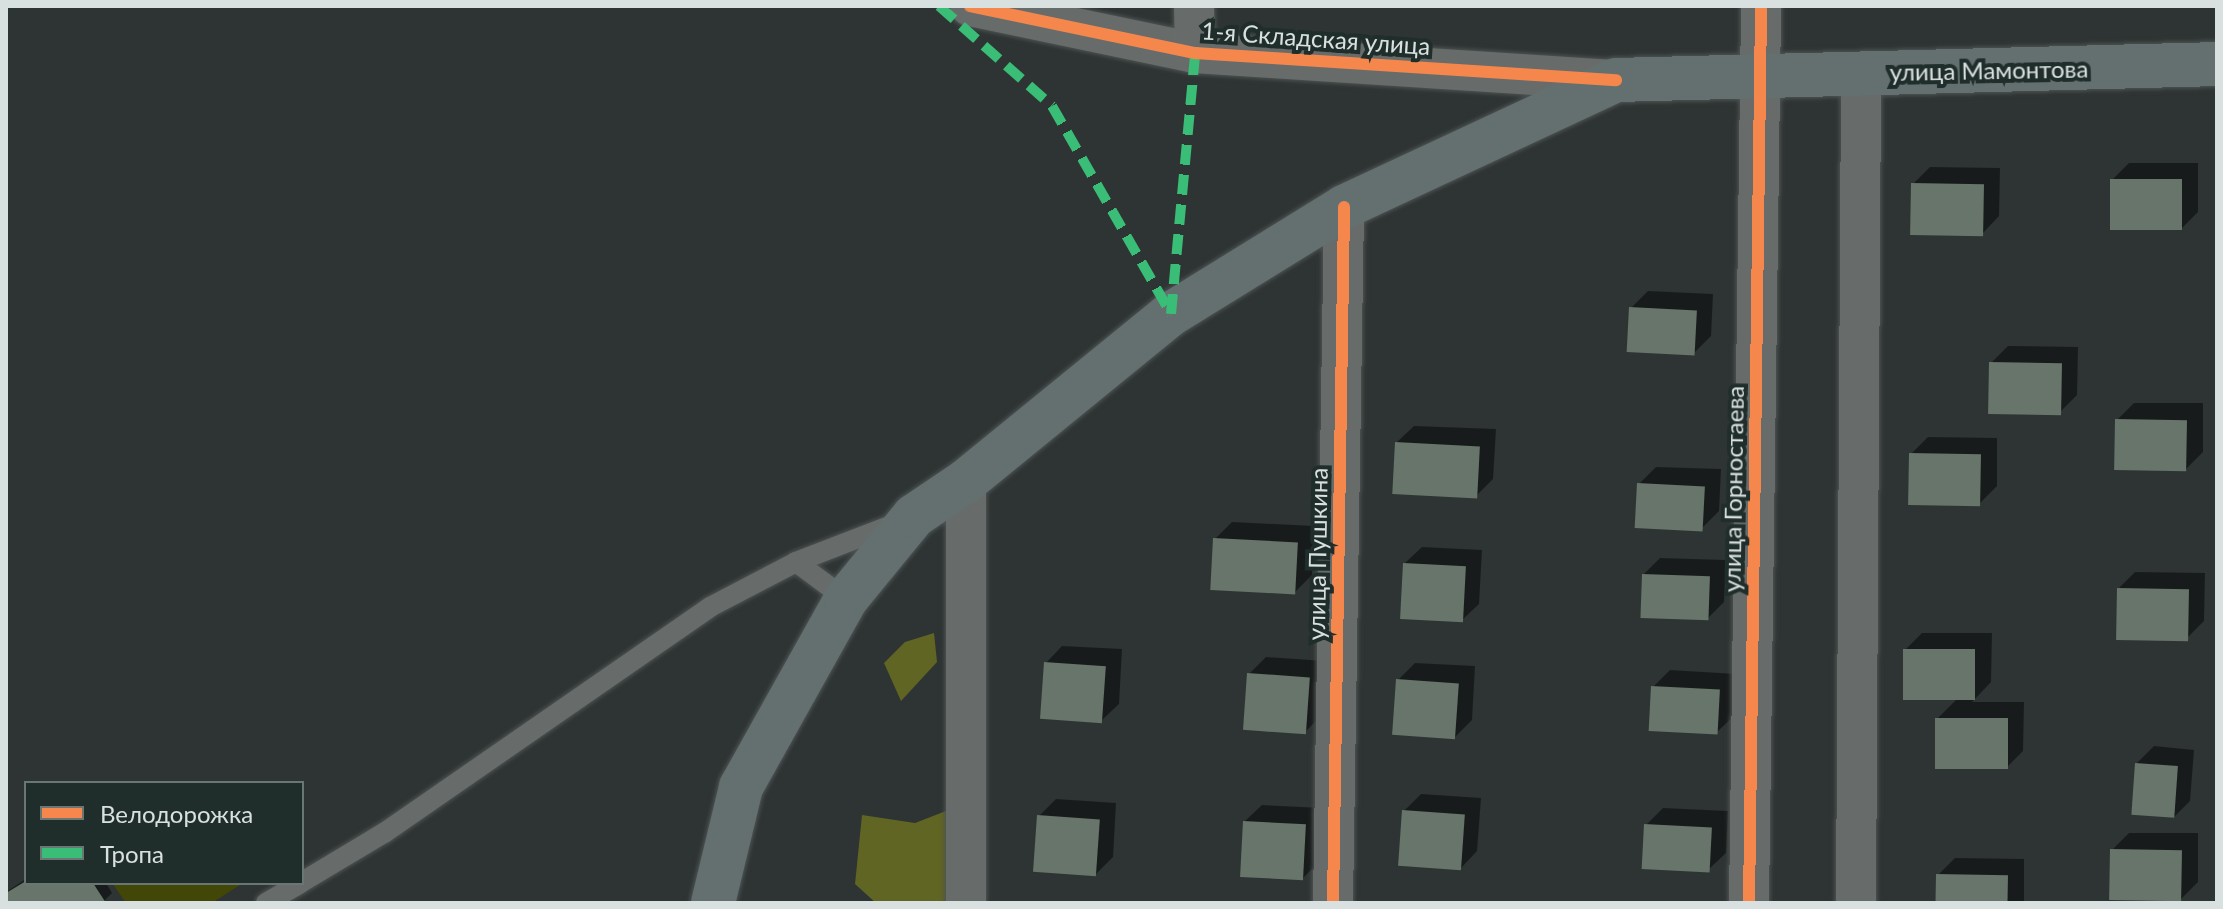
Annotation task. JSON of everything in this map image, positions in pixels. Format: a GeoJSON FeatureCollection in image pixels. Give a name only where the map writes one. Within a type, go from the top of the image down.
{"type":"FeatureCollection","features":[{"type":"Feature","properties":{"kind":"main road","name":"улица Мамонтова"},"geometry":{"type":"LineString","coordinates":[[1761,76],[2217,64]]}},
{"type":"Feature","properties":{"kind":"main road"},"geometry":{"type":"LineString","coordinates":[[713,903],[741,787],[846,599],[914,516],[966,481],[1171,314],[1344,207],[1616,80],[1761,76]]}},
{"type":"Feature","properties":{"kind":"street","name":"1-я Складская улица"},"geometry":{"type":"LineString","coordinates":[[970,6],[1195,53],[1616,80]]}},
{"type":"Feature","properties":{"kind":"street"},"geometry":{"type":"LineString","coordinates":[[1194,6],[1195,53]]}},
{"type":"Feature","properties":{"kind":"street","name":"улица Горностаева"},"geometry":{"type":"LineString","coordinates":[[1749,903],[1761,6]]}},
{"type":"Feature","properties":{"kind":"street"},"geometry":{"type":"LineString","coordinates":[[1856,903],[1861,74]]}},
{"type":"Feature","properties":{"kind":"street","name":"улица Пушкина"},"geometry":{"type":"LineString","coordinates":[[1333,903],[1344,207]]}},
{"type":"Feature","properties":{"kind":"street"},"geometry":{"type":"LineString","coordinates":[[966,481],[966,903]]}},
{"type":"Feature","properties":{"kind":"lane"},"geometry":{"type":"LineString","coordinates":[[304,880],[384,833],[710,607],[796,562],[914,516]]}},
{"type":"Feature","properties":{"kind":"lane"},"geometry":{"type":"LineString","coordinates":[[796,562],[846,599]]}},
{"type":"Feature","properties":{"kind":"lane"},"geometry":{"type":"LineString","coordinates":[[266,903],[296,885]]}},
{"type":"Feature","properties":{"kind":"shaded area"},"geometry":{"type":"Polygon","coordinates":[[[113,885],[240,885],[212,903],[126,903],[113,885]]]}},
{"type":"Feature","properties":{"kind":"green space"},"geometry":{"type":"Polygon","coordinates":[[[934,633],[937,662],[901,701],[884,663],[905,642],[934,633]]]}},
{"type":"Feature","properties":{"kind":"green space"},"geometry":{"type":"Polygon","coordinates":[[[946,811],[949,903],[876,903],[855,884],[862,815],[915,823],[946,811]]]}},
{"type":"Feature","properties":{"kind":"building"},"geometry":{"type":"Polygon","coordinates":[[[2110,179],[2182,179],[2182,230],[2110,230],[2110,179]]]}},
{"type":"Feature","properties":{"kind":"building"},"geometry":{"type":"Polygon","coordinates":[[[1911,183],[1984,184],[1983,236],[1910,235],[1911,183]]]}},
{"type":"Feature","properties":{"kind":"building"},"geometry":{"type":"Polygon","coordinates":[[[1629,307],[1697,311],[1695,355],[1627,352],[1629,307]]]}},
{"type":"Feature","properties":{"kind":"building"},"geometry":{"type":"Polygon","coordinates":[[[1989,362],[2062,363],[2061,415],[1988,414],[1989,362]]]}},
{"type":"Feature","properties":{"kind":"building"},"geometry":{"type":"Polygon","coordinates":[[[2115,419],[2187,420],[2186,471],[2114,470],[2115,419]]]}},
{"type":"Feature","properties":{"kind":"building"},"geometry":{"type":"Polygon","coordinates":[[[1395,442],[1480,446],[1477,498],[1392,494],[1395,442]]]}},
{"type":"Feature","properties":{"kind":"building"},"geometry":{"type":"Polygon","coordinates":[[[1909,453],[1981,454],[1980,506],[1908,505],[1909,453]]]}},
{"type":"Feature","properties":{"kind":"building"},"geometry":{"type":"Polygon","coordinates":[[[1637,483],[1705,487],[1703,531],[1635,528],[1637,483]]]}},
{"type":"Feature","properties":{"kind":"building"},"geometry":{"type":"Polygon","coordinates":[[[1213,538],[1298,542],[1295,594],[1210,590],[1213,538]]]}},
{"type":"Feature","properties":{"kind":"building"},"geometry":{"type":"Polygon","coordinates":[[[1403,563],[1466,566],[1463,622],[1400,619],[1403,563]]]}},
{"type":"Feature","properties":{"kind":"building"},"geometry":{"type":"Polygon","coordinates":[[[1642,574],[1710,576],[1708,620],[1640,618],[1642,574]]]}},
{"type":"Feature","properties":{"kind":"building"},"geometry":{"type":"Polygon","coordinates":[[[2117,588],[2189,589],[2188,641],[2116,640],[2117,588]]]}},
{"type":"Feature","properties":{"kind":"building"},"geometry":{"type":"Polygon","coordinates":[[[1903,649],[1975,649],[1975,700],[1903,700],[1903,649]]]}},
{"type":"Feature","properties":{"kind":"building"},"geometry":{"type":"Polygon","coordinates":[[[1044,662],[1106,666],[1102,723],[1040,719],[1044,662]]]}},
{"type":"Feature","properties":{"kind":"building"},"geometry":{"type":"Polygon","coordinates":[[[1247,673],[1310,677],[1306,734],[1243,730],[1247,673]]]}},
{"type":"Feature","properties":{"kind":"building"},"geometry":{"type":"Polygon","coordinates":[[[1396,679],[1459,683],[1455,739],[1392,735],[1396,679]]]}},
{"type":"Feature","properties":{"kind":"building"},"geometry":{"type":"Polygon","coordinates":[[[1651,686],[1720,690],[1718,735],[1649,731],[1651,686]]]}},
{"type":"Feature","properties":{"kind":"building"},"geometry":{"type":"Polygon","coordinates":[[[1935,718],[2008,718],[2008,769],[1935,769],[1935,718]]]}},
{"type":"Feature","properties":{"kind":"building"},"geometry":{"type":"Polygon","coordinates":[[[2135,763],[2178,766],[2174,818],[2131,815],[2135,763]]]}},
{"type":"Feature","properties":{"kind":"building"},"geometry":{"type":"Polygon","coordinates":[[[1402,810],[1465,814],[1461,870],[1398,866],[1402,810]]]}},
{"type":"Feature","properties":{"kind":"building"},"geometry":{"type":"Polygon","coordinates":[[[1037,815],[1100,819],[1096,876],[1033,872],[1037,815]]]}},
{"type":"Feature","properties":{"kind":"building"},"geometry":{"type":"Polygon","coordinates":[[[1243,821],[1306,824],[1303,880],[1240,877],[1243,821]]]}},
{"type":"Feature","properties":{"kind":"building"},"geometry":{"type":"Polygon","coordinates":[[[1644,824],[1712,828],[1710,872],[1642,869],[1644,824]]]}},
{"type":"Feature","properties":{"kind":"building"},"geometry":{"type":"Polygon","coordinates":[[[2110,849],[2182,850],[2181,901],[2109,900],[2110,849]]]}},
{"type":"Feature","properties":{"kind":"building"},"geometry":{"type":"Polygon","coordinates":[[[1936,874],[2008,875],[2008,903],[1935,903],[1936,874]]]}},
{"type":"Feature","properties":{"kind":"building"},"geometry":{"type":"Polygon","coordinates":[[[24,882],[24,885],[94,885],[106,903],[6,903],[6,893],[24,882]]]}},
{"type":"Feature","properties":{"kind":"marked path"},"geometry":{"type":"LineString","coordinates":[[939,6],[1052,106],[1171,314],[1195,53]]}},
{"type":"Feature","properties":{"kind":"cycle path"},"geometry":{"type":"LineString","coordinates":[[970,6],[1195,53],[1616,80]]}},
{"type":"Feature","properties":{"kind":"cycle path"},"geometry":{"type":"LineString","coordinates":[[1749,903],[1761,6]]}},
{"type":"Feature","properties":{"kind":"cycle path"},"geometry":{"type":"LineString","coordinates":[[1333,903],[1344,207]]}}]}
